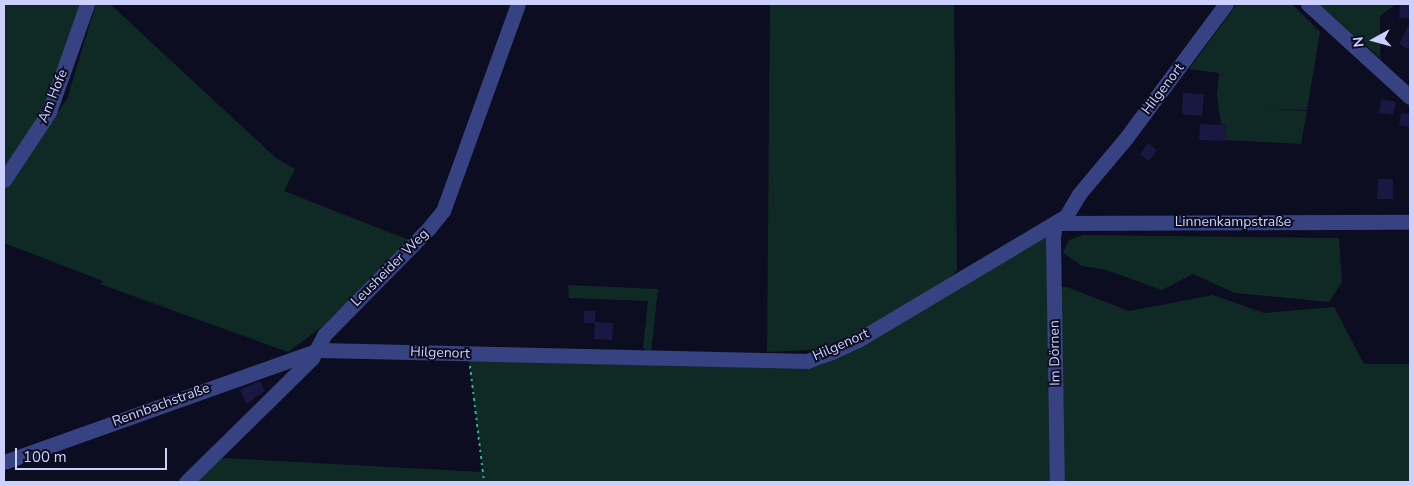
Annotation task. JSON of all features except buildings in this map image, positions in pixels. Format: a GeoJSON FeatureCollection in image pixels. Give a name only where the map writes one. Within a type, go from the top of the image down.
{"type":"FeatureCollection","features":[{"type":"Feature","properties":{"kind":"street","name":"Am Hofe"},"geometry":{"type":"LineString","coordinates":[[4,180],[49,112],[86,4]]}},
{"type":"Feature","properties":{"kind":"street","name":"Leusheider Weg"},"geometry":{"type":"LineString","coordinates":[[186,482],[318,350],[324,334],[430,228],[443,211],[518,4]]}},
{"type":"Feature","properties":{"kind":"street","name":"Hilgenort"},"geometry":{"type":"LineString","coordinates":[[318,350],[807,360],[858,340],[1066,216],[1080,194],[1132,131],[1226,4]]}},
{"type":"Feature","properties":{"kind":"street"},"geometry":{"type":"LineString","coordinates":[[1308,4],[1410,97]]}},
{"type":"Feature","properties":{"kind":"street","name":"Linnenkampstraße"},"geometry":{"type":"LineString","coordinates":[[1056,223],[1410,222]]}},
{"type":"Feature","properties":{"kind":"street","name":"Im Dörnen"},"geometry":{"type":"LineString","coordinates":[[1056,223],[1052,237],[1057,482]]}},
{"type":"Feature","properties":{"kind":"street","name":"Rennbachstraße"},"geometry":{"type":"LineString","coordinates":[[4,462],[318,350]]}},
{"type":"Feature","properties":{"kind":"path"},"geometry":{"type":"LineString","coordinates":[[468,354],[484,482]]}},
{"type":"Feature","properties":{"kind":"green space"},"geometry":{"type":"Polygon","coordinates":[[[4,4],[81,4],[52,90],[35,126],[4,172],[4,4]]]}},
{"type":"Feature","properties":{"kind":"green space"},"geometry":{"type":"Polygon","coordinates":[[[96,4],[110,4],[276,158],[295,169],[284,191],[409,240],[323,326],[288,352],[100,284],[103,281],[4,243],[4,189],[67,99],[96,4]]]}},
{"type":"Feature","properties":{"kind":"green space"},"geometry":{"type":"Polygon","coordinates":[[[770,4],[954,4],[957,271],[939,287],[832,349],[767,352],[770,4]]]}},
{"type":"Feature","properties":{"kind":"green space"},"geometry":{"type":"Polygon","coordinates":[[[1237,4],[1292,4],[1320,32],[1307,110],[1263,109],[1307,111],[1301,144],[1225,140],[1226,125],[1221,124],[1217,96],[1219,73],[1189,69],[1237,4]]]}},
{"type":"Feature","properties":{"kind":"green space"},"geometry":{"type":"Polygon","coordinates":[[[1319,4],[1396,4],[1380,16],[1380,58],[1319,4]]]}},
{"type":"Feature","properties":{"kind":"green space"},"geometry":{"type":"Polygon","coordinates":[[[1055,223],[1054,287],[1067,287],[1129,311],[1213,295],[1264,313],[1334,307],[1364,364],[1410,364],[1410,482],[197,482],[222,458],[483,472],[468,354],[807,361],[1055,223]]]}},
{"type":"Feature","properties":{"kind":"green space"},"geometry":{"type":"Polygon","coordinates":[[[1083,235],[1339,238],[1342,282],[1329,302],[1235,293],[1193,274],[1162,290],[1106,270],[1082,266],[1063,253],[1069,240],[1083,235]]]}},
{"type":"Feature","properties":{"kind":"green space"},"geometry":{"type":"Polygon","coordinates":[[[568,285],[658,289],[651,353],[643,348],[648,301],[569,298],[568,285]]]}}]}
